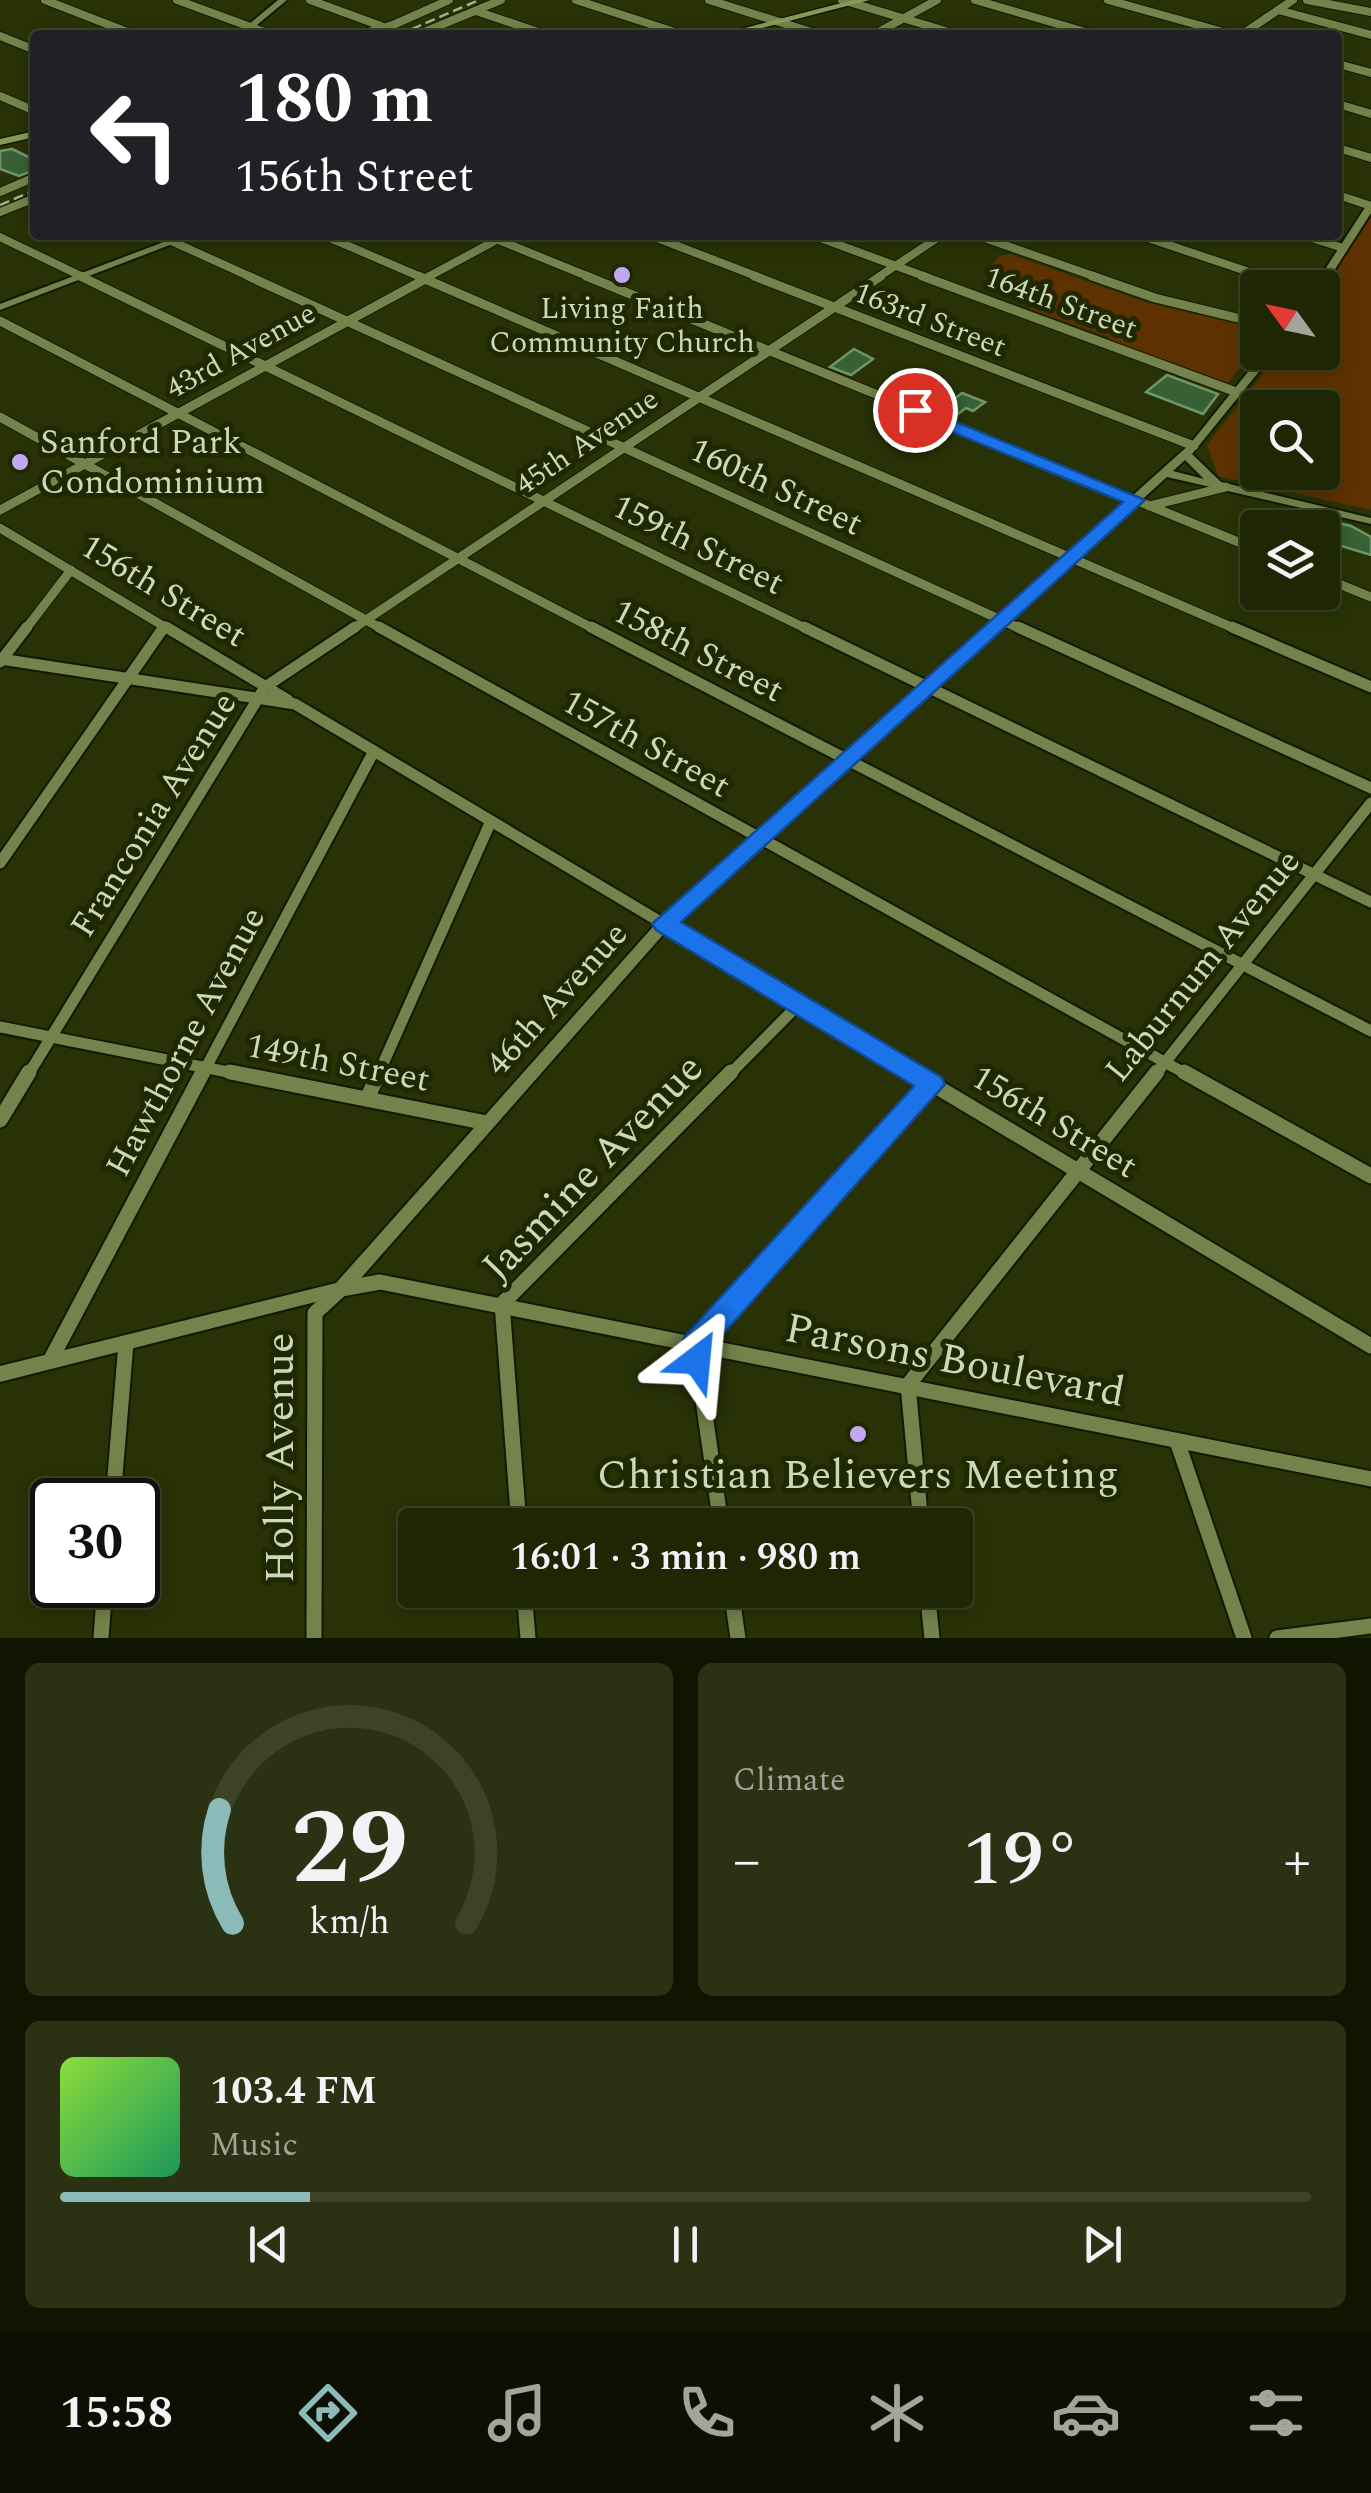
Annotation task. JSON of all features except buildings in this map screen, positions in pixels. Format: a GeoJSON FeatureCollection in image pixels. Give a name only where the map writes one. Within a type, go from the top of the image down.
{"type":"FeatureCollection","features":[{"type":"Feature","properties":{"kind":"main road"},"geometry":{"type":"LineString","coordinates":[[744,30],[865,0]]}},
{"type":"Feature","properties":{"kind":"main road"},"geometry":{"type":"LineString","coordinates":[[0,142],[30,135]]}},
{"type":"Feature","properties":{"kind":"street"},"geometry":{"type":"LineString","coordinates":[[44,0],[122,30]]}},
{"type":"Feature","properties":{"kind":"street"},"geometry":{"type":"LineString","coordinates":[[177,0],[259,30]]}},
{"type":"Feature","properties":{"kind":"street"},"geometry":{"type":"LineString","coordinates":[[247,30],[283,0]]}},
{"type":"Feature","properties":{"kind":"street"},"geometry":{"type":"LineString","coordinates":[[310,0],[384,26]]}},
{"type":"Feature","properties":{"kind":"street"},"geometry":{"type":"LineString","coordinates":[[372,30],[447,0]]}},
{"type":"Feature","properties":{"kind":"street"},"geometry":{"type":"LineString","coordinates":[[429,30],[501,0]]}},
{"type":"Feature","properties":{"kind":"street"},"geometry":{"type":"LineString","coordinates":[[576,0],[669,30]]}},
{"type":"Feature","properties":{"kind":"street"},"geometry":{"type":"LineString","coordinates":[[709,0],[805,30]]}},
{"type":"Feature","properties":{"kind":"street"},"geometry":{"type":"LineString","coordinates":[[883,30],[937,0]]}},
{"type":"Feature","properties":{"kind":"street"},"geometry":{"type":"LineString","coordinates":[[975,0],[1079,30]]}},
{"type":"Feature","properties":{"kind":"street"},"geometry":{"type":"LineString","coordinates":[[1108,0],[1219,30]]}},
{"type":"Feature","properties":{"kind":"street"},"geometry":{"type":"LineString","coordinates":[[1246,30],[1293,0]]}},
{"type":"Feature","properties":{"kind":"street"},"geometry":{"type":"LineString","coordinates":[[1308,0],[1371,12]]}},
{"type":"Feature","properties":{"kind":"street"},"geometry":{"type":"LineString","coordinates":[[847,2],[943,30]]}},
{"type":"Feature","properties":{"kind":"street"},"geometry":{"type":"LineString","coordinates":[[1278,10],[1371,35]]}},
{"type":"Feature","properties":{"kind":"street"},"geometry":{"type":"LineString","coordinates":[[476,11],[532,30]]}},
{"type":"Feature","properties":{"kind":"street"},"geometry":{"type":"LineString","coordinates":[[0,36],[30,48]]}},
{"type":"Feature","properties":{"kind":"street"},"geometry":{"type":"LineString","coordinates":[[1342,65],[1371,73]]}},
{"type":"Feature","properties":{"kind":"street"},"geometry":{"type":"LineString","coordinates":[[0,96],[30,109]]}},
{"type":"Feature","properties":{"kind":"street"},"geometry":{"type":"LineString","coordinates":[[1342,105],[1371,114]]}},
{"type":"Feature","properties":{"kind":"street"},"geometry":{"type":"LineString","coordinates":[[1342,149],[1371,158]]}},
{"type":"Feature","properties":{"kind":"street"},"geometry":{"type":"LineString","coordinates":[[0,192],[30,179]]}},
{"type":"Feature","properties":{"kind":"street"},"geometry":{"type":"LineString","coordinates":[[1330,270],[1371,206],[1342,196]]}},
{"type":"Feature","properties":{"kind":"street"},"geometry":{"type":"LineString","coordinates":[[0,212],[30,200]]}},
{"type":"Feature","properties":{"kind":"street","name":"159th Street"},"geometry":{"type":"LineString","coordinates":[[0,237],[1371,902]]}},
{"type":"Feature","properties":{"kind":"street","name":"160th Street"},"geometry":{"type":"LineString","coordinates":[[169,240],[1371,788]]}},
{"type":"Feature","properties":{"kind":"street"},"geometry":{"type":"LineString","coordinates":[[0,307],[178,240]]}},
{"type":"Feature","properties":{"kind":"street"},"geometry":{"type":"LineString","coordinates":[[335,240],[1371,687]]}},
{"type":"Feature","properties":{"kind":"street","name":"43rd Avenue"},"geometry":{"type":"LineString","coordinates":[[0,510],[496,240]]}},
{"type":"Feature","properties":{"kind":"street"},"geometry":{"type":"LineString","coordinates":[[509,240],[769,351],[1240,543]]}},
{"type":"Feature","properties":{"kind":"street","name":"163rd Street"},"geometry":{"type":"LineString","coordinates":[[662,240],[1190,450]]}},
{"type":"Feature","properties":{"kind":"street","name":"164th Street"},"geometry":{"type":"LineString","coordinates":[[826,240],[1239,392]]}},
{"type":"Feature","properties":{"kind":"street","name":"45th Avenue"},"geometry":{"type":"LineString","coordinates":[[459,558],[935,240]]}},
{"type":"Feature","properties":{"kind":"street"},"geometry":{"type":"LineString","coordinates":[[990,240],[1155,298],[1240,318]]}},
{"type":"Feature","properties":{"kind":"street"},"geometry":{"type":"LineString","coordinates":[[1154,240],[1241,270]]}},
{"type":"Feature","properties":{"kind":"street"},"geometry":{"type":"LineString","coordinates":[[1318,240],[1344,248]]}},
{"type":"Feature","properties":{"kind":"street","name":"158th Street"},"geometry":{"type":"LineString","coordinates":[[0,321],[1371,1030]]}},
{"type":"Feature","properties":{"kind":"street","name":"46th Avenue"},"geometry":{"type":"LineString","coordinates":[[340,1288],[664,924],[1072,558],[1142,503],[1256,370]]}},
{"type":"Feature","properties":{"kind":"street","name":"157th Street"},"geometry":{"type":"LineString","coordinates":[[0,417],[1371,1176]]}},
{"type":"Feature","properties":{"kind":"street"},"geometry":{"type":"LineString","coordinates":[[1190,450],[1221,486]]}},
{"type":"Feature","properties":{"kind":"street"},"geometry":{"type":"LineString","coordinates":[[1166,473],[1371,521]]}},
{"type":"Feature","properties":{"kind":"street"},"geometry":{"type":"LineString","coordinates":[[1142,503],[1221,486]]}},
{"type":"Feature","properties":{"kind":"street","name":"156th Street"},"geometry":{"type":"LineString","coordinates":[[0,528],[164,626],[262,693],[295,704],[1371,1346]]}},
{"type":"Feature","properties":{"kind":"street","name":"Franconia Avenue"},"geometry":{"type":"LineString","coordinates":[[0,1120],[262,693],[459,558]]}},
{"type":"Feature","properties":{"kind":"street"},"geometry":{"type":"LineString","coordinates":[[71,570],[1,660],[128,680],[262,693]]}},
{"type":"Feature","properties":{"kind":"street"},"geometry":{"type":"LineString","coordinates":[[1340,584],[1371,596]]}},
{"type":"Feature","properties":{"kind":"street"},"geometry":{"type":"LineString","coordinates":[[0,863],[164,626]]}},
{"type":"Feature","properties":{"kind":"street","name":"Hawthorne Avenue"},"geometry":{"type":"LineString","coordinates":[[50,1362],[374,751]]}},
{"type":"Feature","properties":{"kind":"street","name":"Laburnum Avenue"},"geometry":{"type":"LineString","coordinates":[[908,1385],[1371,803]]}},
{"type":"Feature","properties":{"kind":"street"},"geometry":{"type":"LineString","coordinates":[[366,1099],[491,821]]}},
{"type":"Feature","properties":{"kind":"street","name":"Jasmine Avenue"},"geometry":{"type":"LineString","coordinates":[[518,1508],[502,1304],[799,1004]]}},
{"type":"Feature","properties":{"kind":"street","name":"149th Street"},"geometry":{"type":"LineString","coordinates":[[0,1027],[487,1122]]}},
{"type":"Feature","properties":{"kind":"street"},"geometry":{"type":"LineString","coordinates":[[719,1508],[695,1346],[932,1084]]}},
{"type":"Feature","properties":{"kind":"street","name":"Parsons Boulevard"},"geometry":{"type":"LineString","coordinates":[[0,1374],[340,1288],[380,1282],[1371,1479]]}},
{"type":"Feature","properties":{"kind":"street","name":"Holly Avenue"},"geometry":{"type":"LineString","coordinates":[[314,1638],[315,1313],[340,1288]]}},
{"type":"Feature","properties":{"kind":"street"},"geometry":{"type":"LineString","coordinates":[[115,1478],[126,1343]]}},
{"type":"Feature","properties":{"kind":"street"},"geometry":{"type":"LineString","coordinates":[[908,1385],[919,1508]]}},
{"type":"Feature","properties":{"kind":"street"},"geometry":{"type":"LineString","coordinates":[[1177,1441],[1244,1638]]}},
{"type":"Feature","properties":{"kind":"street"},"geometry":{"type":"LineString","coordinates":[[101,1638],[104,1608]]}},
{"type":"Feature","properties":{"kind":"street"},"geometry":{"type":"LineString","coordinates":[[526,1608],[528,1638]]}},
{"type":"Feature","properties":{"kind":"street"},"geometry":{"type":"LineString","coordinates":[[733,1608],[738,1638]]}},
{"type":"Feature","properties":{"kind":"street"},"geometry":{"type":"LineString","coordinates":[[929,1608],[932,1638]]}},
{"type":"Feature","properties":{"kind":"street"},"geometry":{"type":"LineString","coordinates":[[1277,1638],[1371,1626]]}},
{"type":"Feature","properties":{"kind":"shaded area"},"geometry":{"type":"Polygon","coordinates":[[[1371,216],[1371,510],[1281,490],[1340,490],[1340,390],[1250,390],[1266,370],[1340,370],[1340,270],[1335,270],[1371,216]]]}},
{"type":"Feature","properties":{"kind":"shaded area"},"geometry":{"type":"Polygon","coordinates":[[[1010,254],[1145,302],[1240,325],[1240,368],[1227,384],[1029,309],[1045,297],[987,271],[1000,256],[1010,254]]]}},
{"type":"Feature","properties":{"kind":"shaded area"},"geometry":{"type":"Polygon","coordinates":[[[1240,403],[1240,481],[1218,476],[1207,445],[1240,403]]]}},
{"type":"Feature","properties":{"kind":"railway"},"geometry":{"type":"LineString","coordinates":[[410,30],[479,0]]}},
{"type":"Feature","properties":{"kind":"railway"},"geometry":{"type":"LineString","coordinates":[[0,205],[30,192]]}},
{"type":"Feature","properties":{"kind":"place","name":"Living Faith Community Church"},"geometry":{"type":"Point","coordinates":[622,275]}},
{"type":"Feature","properties":{"kind":"place","name":"Sanford Park Condominium"},"geometry":{"type":"Point","coordinates":[20,462]}},
{"type":"Feature","properties":{"kind":"place","name":"Christian Believers Meeting"},"geometry":{"type":"Point","coordinates":[858,1434]}},
{"type":"Feature","properties":{"kind":"route"},"geometry":{"type":"LineString","coordinates":[[697,1360],[695,1346],[932,1084],[664,924],[1136,500],[915,410]]}}]}
